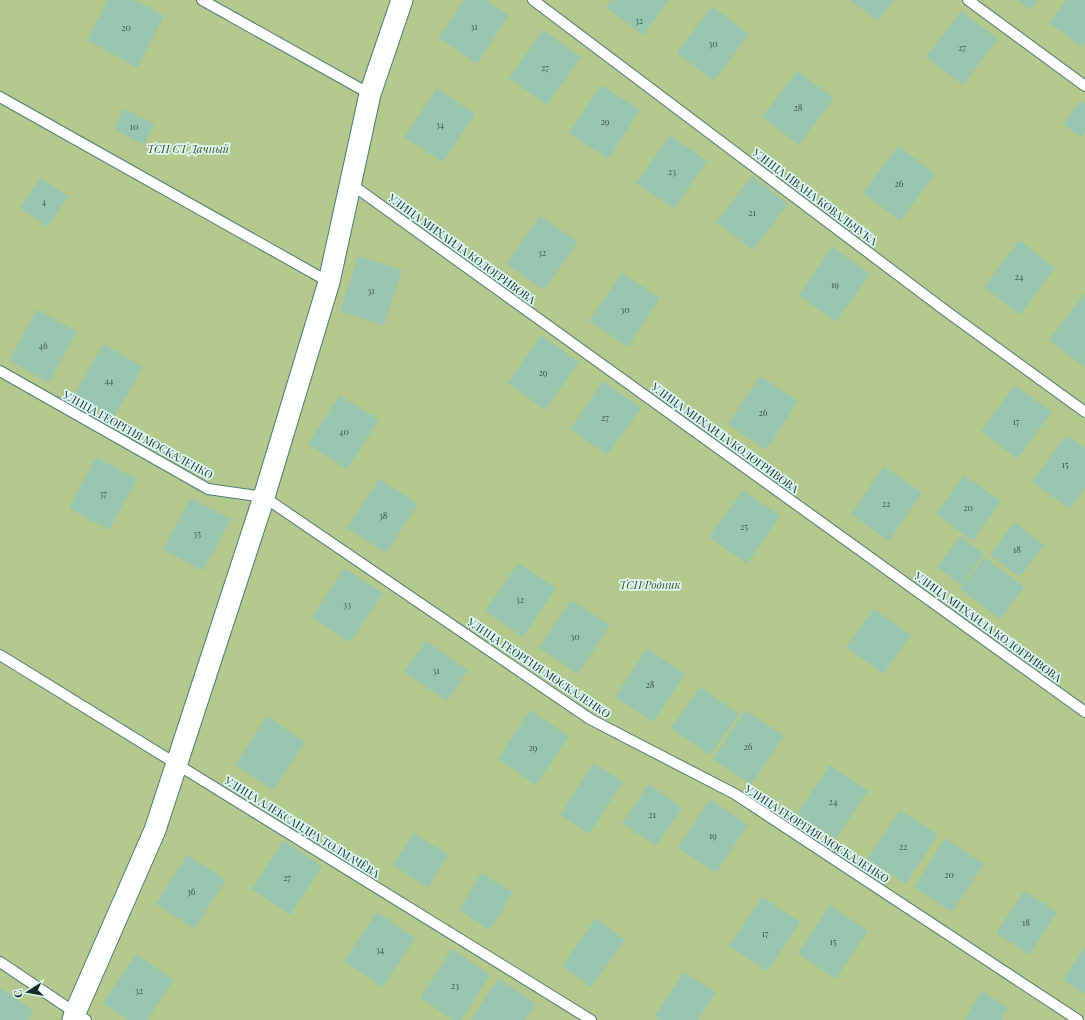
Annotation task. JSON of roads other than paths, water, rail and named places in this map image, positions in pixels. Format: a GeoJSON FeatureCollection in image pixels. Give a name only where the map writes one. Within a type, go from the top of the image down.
{"type":"FeatureCollection","features":[{"type":"Feature","properties":{"kind":"street"},"geometry":{"type":"LineString","coordinates":[[78,1018],[155,830],[264,496],[329,282],[370,94],[402,0]]}},
{"type":"Feature","properties":{"kind":"lane"},"geometry":{"type":"LineString","coordinates":[[202,0],[370,94]]}},
{"type":"Feature","properties":{"kind":"lane","name":"УЛИЦА ИВАНА КОВАЛЬЧУКА"},"geometry":{"type":"LineString","coordinates":[[533,0],[946,311],[1085,412]]}},
{"type":"Feature","properties":{"kind":"lane"},"geometry":{"type":"LineString","coordinates":[[968,0],[1085,86]]}},
{"type":"Feature","properties":{"kind":"lane"},"geometry":{"type":"LineString","coordinates":[[0,97],[329,282]]}},
{"type":"Feature","properties":{"kind":"lane","name":"УЛИЦА МИХАИЛА КОЛОГРИВОВА"},"geometry":{"type":"LineString","coordinates":[[351,184],[1085,712]]}},
{"type":"Feature","properties":{"kind":"lane","name":"УЛИЦА ГЕОРГИЯ МОСКАЛЕНКО"},"geometry":{"type":"LineString","coordinates":[[0,371],[208,489],[264,496],[590,719],[735,794],[1078,1020]]}},
{"type":"Feature","properties":{"kind":"lane","name":"УЛИЦА АЛЕКСАНДРА ТОЛМАЧЁВА"},"geometry":{"type":"LineString","coordinates":[[0,655],[591,1020]]}},
{"type":"Feature","properties":{"kind":"lane"},"geometry":{"type":"LineString","coordinates":[[0,962],[78,1018]]}},
{"type":"Feature","properties":{"kind":"park label","name":"ТСН СТ Дачный"},"geometry":{"type":"Point","coordinates":[188,149]}},
{"type":"Feature","properties":{"kind":"park label","name":"ТСН Родник"},"geometry":{"type":"Point","coordinates":[650,585]}}]}
